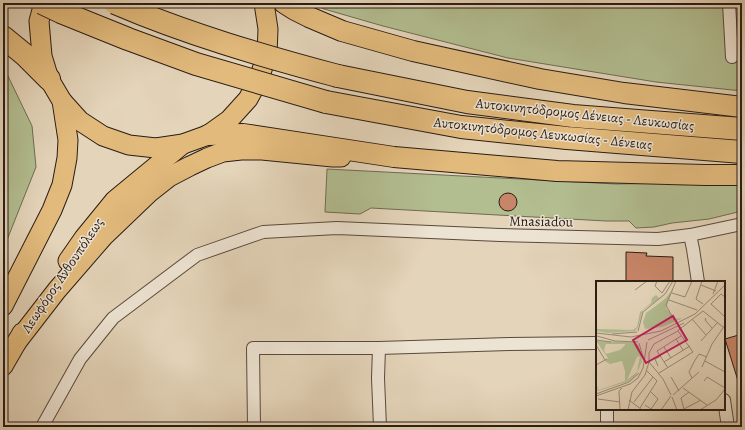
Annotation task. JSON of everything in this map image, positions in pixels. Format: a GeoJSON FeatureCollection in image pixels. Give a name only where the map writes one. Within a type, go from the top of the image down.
{"type":"FeatureCollection","features":[{"type":"Feature","properties":{"kind":"highway","name":"Αυτοκινητόδρομος Λευκωσίας - Δένειας"},"geometry":{"type":"LineString","coordinates":[[43,3],[61,12],[128,39],[196,64],[326,102],[461,127],[567,138],[742,152]]}},
{"type":"Feature","properties":{"kind":"highway","name":"Αυτοκινητόδρομος Δένειας - Λευκωσίας"},"geometry":{"type":"LineString","coordinates":[[115,3],[200,36],[269,57],[338,76],[467,102],[573,116],[742,129]]}},
{"type":"Feature","properties":{"kind":"highway"},"geometry":{"type":"LineString","coordinates":[[284,3],[309,17],[342,31],[413,51],[556,82],[624,93],[742,107]]}},
{"type":"Feature","properties":{"kind":"highway"},"geometry":{"type":"LineString","coordinates":[[3,37],[25,54],[49,78]]}},
{"type":"Feature","properties":{"kind":"highway"},"geometry":{"type":"LineString","coordinates":[[208,135],[243,134],[394,157],[557,171],[742,175]]}},
{"type":"Feature","properties":{"kind":"main road"},"geometry":{"type":"LineString","coordinates":[[43,3],[39,21],[42,56],[49,78],[62,101],[80,121],[103,136],[129,145],[156,148],[183,144],[208,135],[229,120],[248,99],[259,79],[267,54],[268,29],[264,3]]}},
{"type":"Feature","properties":{"kind":"main road"},"geometry":{"type":"LineString","coordinates":[[3,306],[52,210],[62,185],[67,158],[68,140],[62,101]]}},
{"type":"Feature","properties":{"kind":"main road","name":"Λεωφόρος Ανθουπόλεως"},"geometry":{"type":"LineString","coordinates":[[3,366],[16,343],[84,238],[115,200],[183,144]]}},
{"type":"Feature","properties":{"kind":"main road"},"geometry":{"type":"LineString","coordinates":[[16,343],[57,290],[103,237],[150,192],[169,178],[190,166],[224,152],[242,150],[262,150],[333,157],[394,157]]}},
{"type":"Feature","properties":{"kind":"street"},"geometry":{"type":"LineString","coordinates":[[729,3],[732,57]]}},
{"type":"Feature","properties":{"kind":"street","name":"Mnasiadou"},"geometry":{"type":"LineString","coordinates":[[42,427],[80,359],[113,318],[197,255],[263,232],[338,228],[500,236],[658,239],[690,235],[742,224]]}},
{"type":"Feature","properties":{"kind":"street"},"geometry":{"type":"LineString","coordinates":[[690,235],[698,281]]}},
{"type":"Feature","properties":{"kind":"street"},"geometry":{"type":"LineString","coordinates":[[254,427],[253,348],[378,348],[596,343]]}},
{"type":"Feature","properties":{"kind":"street"},"geometry":{"type":"LineString","coordinates":[[378,348],[380,427]]}},
{"type":"Feature","properties":{"kind":"street"},"geometry":{"type":"LineString","coordinates":[[725,407],[728,427]]}},
{"type":"Feature","properties":{"kind":"street"},"geometry":{"type":"LineString","coordinates":[[607,410],[607,427]]}},
{"type":"Feature","properties":{"kind":"green space"},"geometry":{"type":"Polygon","coordinates":[[[313,3],[742,3],[742,91],[656,82],[508,58],[383,26],[324,9],[313,3]]]}},
{"type":"Feature","properties":{"kind":"green space"},"geometry":{"type":"Polygon","coordinates":[[[3,69],[7,74],[32,126],[36,167],[3,250],[3,69]]]}},
{"type":"Feature","properties":{"kind":"green space"},"geometry":{"type":"Polygon","coordinates":[[[327,169],[616,184],[742,182],[742,211],[709,219],[672,223],[654,227],[636,228],[629,221],[371,208],[360,214],[325,212],[327,169]]]}},
{"type":"Feature","properties":{"kind":"building"},"geometry":{"type":"Polygon","coordinates":[[[508,193],[514,196],[517,202],[514,208],[508,211],[502,208],[499,202],[502,196],[508,193]]]}},
{"type":"Feature","properties":{"kind":"building"},"geometry":{"type":"Polygon","coordinates":[[[626,252],[647,253],[646,256],[673,257],[673,281],[626,281],[626,252]]]}},
{"type":"Feature","properties":{"kind":"building"},"geometry":{"type":"Polygon","coordinates":[[[742,334],[742,383],[739,384],[725,339],[742,334]]]}}]}
